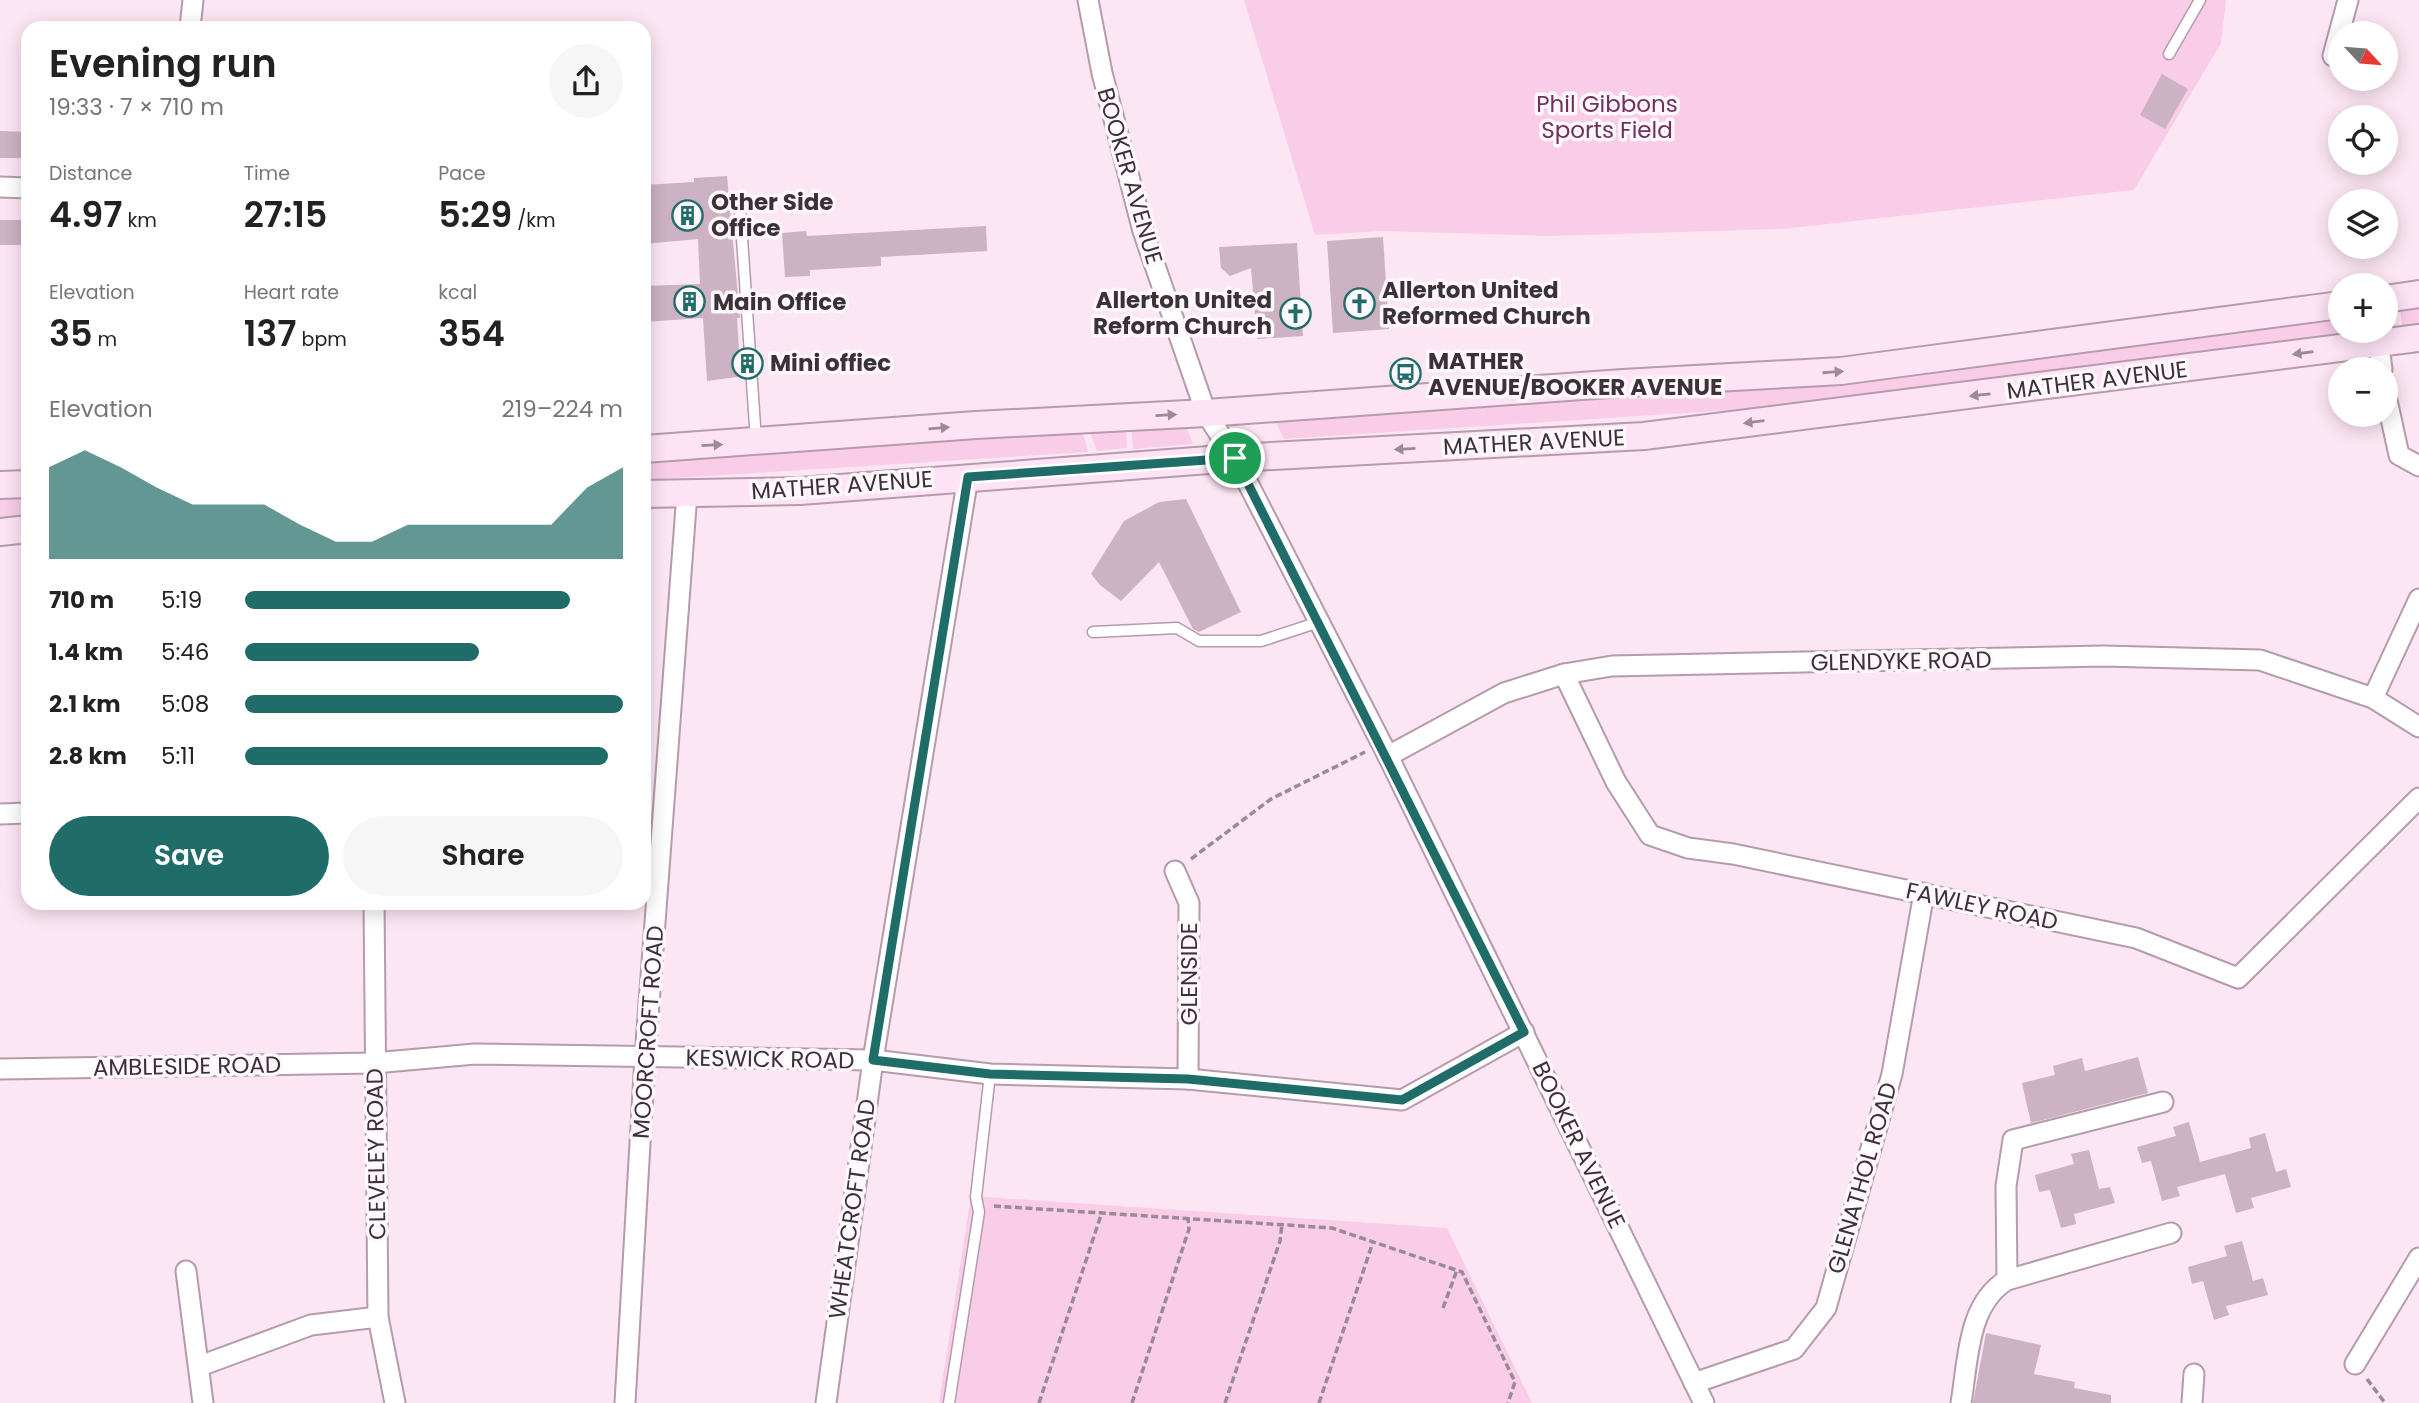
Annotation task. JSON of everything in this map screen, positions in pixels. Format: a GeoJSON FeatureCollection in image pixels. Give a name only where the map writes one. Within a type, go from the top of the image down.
{"type":"FeatureCollection","features":[{"type":"Feature","properties":{"kind":"main road"},"geometry":{"type":"LineString","coordinates":[[2398,297],[2419,294]]}},
{"type":"Feature","properties":{"kind":"main road","name":"MATHER AVENUE"},"geometry":{"type":"LineString","coordinates":[[651,449],[1623,383],[1841,372],[2328,307]]}},
{"type":"Feature","properties":{"kind":"main road","name":"MATHER AVENUE"},"geometry":{"type":"LineString","coordinates":[[2398,337],[2419,338]]}},
{"type":"Feature","properties":{"kind":"main road","name":"MATHER AVENUE"},"geometry":{"type":"LineString","coordinates":[[651,494],[800,491],[1235,458],[1644,436],[1890,404],[1986,395],[2331,343]]}},
{"type":"Feature","properties":{"kind":"main road"},"geometry":{"type":"LineString","coordinates":[[0,485],[21,484]]}},
{"type":"Feature","properties":{"kind":"main road"},"geometry":{"type":"LineString","coordinates":[[0,532],[21,530]]}},
{"type":"Feature","properties":{"kind":"street"},"geometry":{"type":"LineString","coordinates":[[191,21],[193,0]]}},
{"type":"Feature","properties":{"kind":"street","name":"BOOKER AVENUE"},"geometry":{"type":"LineString","coordinates":[[1088,0],[1102,73],[1143,231],[1206,413],[1235,458],[1385,750],[1704,1403]]}},
{"type":"Feature","properties":{"kind":"street"},"geometry":{"type":"LineString","coordinates":[[2342,21],[2348,0]]}},
{"type":"Feature","properties":{"kind":"street"},"geometry":{"type":"LineString","coordinates":[[0,187],[21,188]]}},
{"type":"Feature","properties":{"kind":"street"},"geometry":{"type":"LineString","coordinates":[[2393,427],[2399,455],[2419,466]]}},
{"type":"Feature","properties":{"kind":"street","name":"WHEATCROFT ROAD"},"geometry":{"type":"LineString","coordinates":[[827,1403],[873,1060],[968,477]]}},
{"type":"Feature","properties":{"kind":"street","name":"MOORCROFT ROAD"},"geometry":{"type":"LineString","coordinates":[[625,1403],[645,1057],[687,493]]}},
{"type":"Feature","properties":{"kind":"street"},"geometry":{"type":"LineString","coordinates":[[2372,698],[2419,599]]}},
{"type":"Feature","properties":{"kind":"street","name":"GLENDYKE ROAD"},"geometry":{"type":"LineString","coordinates":[[1385,750],[1504,693],[1564,674],[1612,666],[2103,656],[2260,660],[2372,698],[2419,727]]}},
{"type":"Feature","properties":{"kind":"street","name":"FAWLEY ROAD"},"geometry":{"type":"LineString","coordinates":[[1564,674],[1616,782],[1650,835],[1688,848],[1733,854],[2136,938],[2238,978],[2419,798]]}},
{"type":"Feature","properties":{"kind":"street"},"geometry":{"type":"LineString","coordinates":[[0,814],[21,813]]}},
{"type":"Feature","properties":{"kind":"street","name":"GLENSIDE"},"geometry":{"type":"LineString","coordinates":[[1175,871],[1189,903],[1188,1079]]}},
{"type":"Feature","properties":{"kind":"street","name":"GLENATHOL ROAD"},"geometry":{"type":"LineString","coordinates":[[1694,1383],[1794,1349],[1826,1308],[1892,1074],[1924,893]]}},
{"type":"Feature","properties":{"kind":"street","name":"CLEVELEY ROAD"},"geometry":{"type":"LineString","coordinates":[[374,910],[378,1317],[395,1403]]}},
{"type":"Feature","properties":{"kind":"street","name":"KESWICK ROAD"},"geometry":{"type":"LineString","coordinates":[[374,1063],[475,1054],[873,1060],[990,1074],[1188,1079],[1402,1100],[1524,1032]]}},
{"type":"Feature","properties":{"kind":"street","name":"AMBLESIDE ROAD"},"geometry":{"type":"LineString","coordinates":[[0,1069],[374,1063]]}},
{"type":"Feature","properties":{"kind":"street"},"geometry":{"type":"LineString","coordinates":[[2007,1280],[2007,1186],[2013,1140],[2163,1102]]}},
{"type":"Feature","properties":{"kind":"street"},"geometry":{"type":"LineString","coordinates":[[1961,1403],[1977,1316],[1993,1288],[2007,1280],[2171,1233]]}},
{"type":"Feature","properties":{"kind":"street"},"geometry":{"type":"LineString","coordinates":[[2355,1364],[2419,1258]]}},
{"type":"Feature","properties":{"kind":"street"},"geometry":{"type":"LineString","coordinates":[[186,1271],[204,1403]]}},
{"type":"Feature","properties":{"kind":"street"},"geometry":{"type":"LineString","coordinates":[[200,1366],[311,1325],[378,1317]]}},
{"type":"Feature","properties":{"kind":"street"},"geometry":{"type":"LineString","coordinates":[[2192,1403],[2194,1374]]}},
{"type":"Feature","properties":{"kind":"lane"},"geometry":{"type":"LineString","coordinates":[[2169,54],[2200,0]]}},
{"type":"Feature","properties":{"kind":"lane"},"geometry":{"type":"LineString","coordinates":[[740,210],[756,443]]}},
{"type":"Feature","properties":{"kind":"lane"},"geometry":{"type":"LineString","coordinates":[[1093,632],[1177,628],[1199,641],[1261,641],[1319,622]]}},
{"type":"Feature","properties":{"kind":"lane"},"geometry":{"type":"LineString","coordinates":[[949,1403],[977,1205],[990,1074]]}},
{"type":"Feature","properties":{"kind":"path"},"geometry":{"type":"LineString","coordinates":[[1175,871],[1271,799],[1385,750]]}},
{"type":"Feature","properties":{"kind":"path"},"geometry":{"type":"LineString","coordinates":[[977,1205],[1332,1228],[1457,1270],[1462,1272],[1515,1382],[1508,1403]]}},
{"type":"Feature","properties":{"kind":"path"},"geometry":{"type":"LineString","coordinates":[[1039,1403],[1102,1212]]}},
{"type":"Feature","properties":{"kind":"path"},"geometry":{"type":"LineString","coordinates":[[1132,1403],[1189,1229],[1188,1217]]}},
{"type":"Feature","properties":{"kind":"path"},"geometry":{"type":"LineString","coordinates":[[1225,1403],[1280,1241],[1282,1224]]}},
{"type":"Feature","properties":{"kind":"path"},"geometry":{"type":"LineString","coordinates":[[1319,1403],[1373,1242]]}},
{"type":"Feature","properties":{"kind":"path"},"geometry":{"type":"LineString","coordinates":[[1443,1308],[1457,1270]]}},
{"type":"Feature","properties":{"kind":"path"},"geometry":{"type":"LineString","coordinates":[[2355,1364],[2385,1403]]}},
{"type":"Feature","properties":{"kind":"green space","name":"Phil Gibbons Sports Field"},"geometry":{"type":"Polygon","coordinates":[[[1244,0],[2226,0],[2221,43],[2134,190],[1783,229],[1550,236],[1382,231],[1315,235],[1244,0]]]}},
{"type":"Feature","properties":{"kind":"green space"},"geometry":{"type":"Polygon","coordinates":[[[2419,303],[2419,329],[2407,330],[2402,326],[2400,306],[2419,303]]]}},
{"type":"Feature","properties":{"kind":"green space"},"geometry":{"type":"Polygon","coordinates":[[[2328,313],[2328,338],[1779,407],[1284,439],[1272,414],[2328,313]]]}},
{"type":"Feature","properties":{"kind":"green space"},"geometry":{"type":"Polygon","coordinates":[[[1183,419],[1193,444],[1133,449],[1131,422],[1183,419]]]}},
{"type":"Feature","properties":{"kind":"green space"},"geometry":{"type":"Polygon","coordinates":[[[1126,424],[1127,448],[1097,451],[1088,427],[1126,424]]]}},
{"type":"Feature","properties":{"kind":"green space"},"geometry":{"type":"Polygon","coordinates":[[[1081,427],[1088,452],[651,480],[651,455],[1081,427]]]}},
{"type":"Feature","properties":{"kind":"green space"},"geometry":{"type":"Polygon","coordinates":[[[21,493],[21,520],[0,521],[0,494],[21,493]]]}},
{"type":"Feature","properties":{"kind":"green space"},"geometry":{"type":"Polygon","coordinates":[[[971,1196],[1447,1228],[1532,1403],[939,1403],[971,1196]]]}},
{"type":"Feature","properties":{"kind":"building"},"geometry":{"type":"Polygon","coordinates":[[[2162,74],[2188,89],[2165,129],[2140,115],[2162,74]]]}},
{"type":"Feature","properties":{"kind":"building"},"geometry":{"type":"Polygon","coordinates":[[[0,131],[21,132],[21,158],[0,158],[0,131]]]}},
{"type":"Feature","properties":{"kind":"building"},"geometry":{"type":"Polygon","coordinates":[[[727,176],[740,318],[737,318],[739,350],[742,350],[744,376],[707,381],[703,318],[651,322],[651,286],[700,284],[698,239],[651,243],[651,185],[694,182],[694,178],[727,176]]]}},
{"type":"Feature","properties":{"kind":"building"},"geometry":{"type":"Polygon","coordinates":[[[0,220],[21,220],[21,245],[0,245],[0,220]]]}},
{"type":"Feature","properties":{"kind":"building"},"geometry":{"type":"Polygon","coordinates":[[[986,226],[987,251],[881,257],[881,266],[810,270],[810,276],[785,277],[782,233],[806,231],[807,236],[986,226]]]}},
{"type":"Feature","properties":{"kind":"building"},"geometry":{"type":"Polygon","coordinates":[[[1383,237],[1389,329],[1333,333],[1327,241],[1383,237]]]}},
{"type":"Feature","properties":{"kind":"building"},"geometry":{"type":"Polygon","coordinates":[[[1297,243],[1303,336],[1257,339],[1251,268],[1230,276],[1221,268],[1219,247],[1297,243]]]}},
{"type":"Feature","properties":{"kind":"building"},"geometry":{"type":"Polygon","coordinates":[[[1186,499],[1241,612],[1199,632],[1193,629],[1159,562],[1121,601],[1100,585],[1091,574],[1124,521],[1159,502],[1186,499]]]}},
{"type":"Feature","properties":{"kind":"building"},"geometry":{"type":"Polygon","coordinates":[[[2138,1057],[2148,1093],[2031,1123],[2022,1083],[2055,1075],[2053,1066],[2082,1058],[2085,1071],[2138,1057]]]}},
{"type":"Feature","properties":{"kind":"building"},"geometry":{"type":"Polygon","coordinates":[[[2189,1122],[2200,1162],[2251,1148],[2249,1138],[2265,1133],[2276,1172],[2286,1169],[2291,1187],[2251,1198],[2254,1208],[2236,1213],[2225,1174],[2177,1187],[2180,1196],[2162,1201],[2151,1161],[2142,1163],[2137,1147],[2176,1136],[2173,1127],[2189,1122]]]}},
{"type":"Feature","properties":{"kind":"building"},"geometry":{"type":"Polygon","coordinates":[[[2089,1150],[2099,1189],[2110,1187],[2115,1203],[2074,1214],[2076,1224],[2061,1228],[2050,1190],[2039,1192],[2035,1175],[2074,1164],[2071,1154],[2089,1150]]]}},
{"type":"Feature","properties":{"kind":"building"},"geometry":{"type":"Polygon","coordinates":[[[2242,1241],[2253,1281],[2263,1278],[2268,1295],[2226,1306],[2229,1315],[2214,1320],[2203,1281],[2192,1284],[2188,1267],[2227,1256],[2224,1246],[2242,1241]]]}},
{"type":"Feature","properties":{"kind":"building"},"geometry":{"type":"Polygon","coordinates":[[[1986,1333],[2041,1345],[2034,1374],[2075,1382],[2074,1388],[2111,1395],[2111,1403],[1973,1403],[1986,1333]]]}},
{"type":"Feature","properties":{"kind":"place","name":"Other Side Office"},"geometry":{"type":"Point","coordinates":[688,215]}},
{"type":"Feature","properties":{"kind":"place","name":"Main Office"},"geometry":{"type":"Point","coordinates":[690,302]}},
{"type":"Feature","properties":{"kind":"place","name":"Allerton United Reformed Church"},"geometry":{"type":"Point","coordinates":[1359,303]}},
{"type":"Feature","properties":{"kind":"place","name":"Allerton United Reform Church"},"geometry":{"type":"Point","coordinates":[1295,313]}},
{"type":"Feature","properties":{"kind":"place","name":"Mini offiec"},"geometry":{"type":"Point","coordinates":[747,363]}},
{"type":"Feature","properties":{"kind":"place","name":"MATHER AVENUE/BOOKER AVENUE"},"geometry":{"type":"Point","coordinates":[1405,374]}},
{"type":"Feature","properties":{"kind":"route"},"geometry":{"type":"LineString","coordinates":[[1235,458],[1388,756],[1524,1032],[1402,1100],[1188,1079],[990,1074],[873,1060],[968,477],[1235,458]]}}]}
